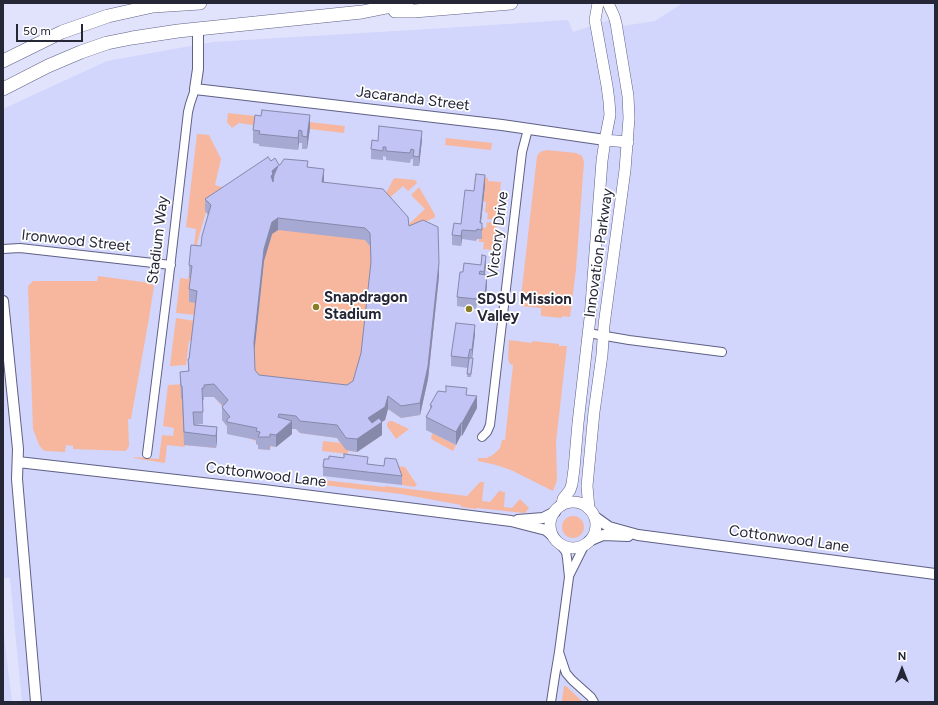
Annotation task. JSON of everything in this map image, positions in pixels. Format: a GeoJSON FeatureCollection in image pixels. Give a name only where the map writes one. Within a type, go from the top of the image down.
{"type":"FeatureCollection","features":[{"type":"Feature","properties":{"kind":"highway"},"geometry":{"type":"LineString","coordinates":[[3,61],[62,32],[108,16],[153,6],[200,3]]}},
{"type":"Feature","properties":{"kind":"highway"},"geometry":{"type":"LineString","coordinates":[[3,89],[48,66],[81,52],[132,38],[362,12],[407,3]]}},
{"type":"Feature","properties":{"kind":"highway"},"geometry":{"type":"LineString","coordinates":[[362,12],[414,11],[511,3]]}},
{"type":"Feature","properties":{"kind":"main road","name":"Innovation Parkway"},"geometry":{"type":"LineString","coordinates":[[556,539],[550,526],[552,516],[558,509],[572,484],[574,469],[594,281],[602,161],[609,119],[609,101],[595,20],[598,3]]}},
{"type":"Feature","properties":{"kind":"main road","name":"Innovation Parkway"},"geometry":{"type":"LineString","coordinates":[[587,542],[595,532],[596,527],[587,491],[588,475],[603,336],[628,142],[629,118],[628,96],[616,23],[608,3]]}},
{"type":"Feature","properties":{"kind":"main road","name":"Jacaranda Street"},"geometry":{"type":"LineString","coordinates":[[605,140],[628,142]]}},
{"type":"Feature","properties":{"kind":"main road"},"geometry":{"type":"LineString","coordinates":[[558,509],[571,502],[576,502],[585,506],[592,513]]}},
{"type":"Feature","properties":{"kind":"main road"},"geometry":{"type":"LineString","coordinates":[[556,539],[563,545],[571,547],[577,547],[587,542]]}},
{"type":"Feature","properties":{"kind":"street","name":"Stadium Way"},"geometry":{"type":"LineString","coordinates":[[148,454],[189,108],[195,89],[198,69],[198,30]]}},
{"type":"Feature","properties":{"kind":"street","name":"Jacaranda Street"},"geometry":{"type":"LineString","coordinates":[[195,89],[478,122],[605,140]]}},
{"type":"Feature","properties":{"kind":"street","name":"Victory Drive"},"geometry":{"type":"LineString","coordinates":[[482,437],[487,432],[490,425],[522,152],[528,129]]}},
{"type":"Feature","properties":{"kind":"street","name":"Ironwood Street"},"geometry":{"type":"LineString","coordinates":[[3,249],[20,248],[171,264]]}},
{"type":"Feature","properties":{"kind":"street"},"geometry":{"type":"LineString","coordinates":[[3,301],[18,449],[17,479],[36,702]]}},
{"type":"Feature","properties":{"kind":"street"},"geometry":{"type":"LineString","coordinates":[[588,334],[722,352]]}},
{"type":"Feature","properties":{"kind":"street","name":"Cottonwood Lane"},"geometry":{"type":"LineString","coordinates":[[18,462],[256,489],[511,521],[546,530],[556,539]]}},
{"type":"Feature","properties":{"kind":"street","name":"Cottonwood Lane"},"geometry":{"type":"LineString","coordinates":[[511,521],[543,518],[558,509]]}},
{"type":"Feature","properties":{"kind":"street","name":"Cottonwood Lane"},"geometry":{"type":"LineString","coordinates":[[592,513],[609,526],[638,535],[935,574]]}},
{"type":"Feature","properties":{"kind":"street","name":"Cottonwood Lane"},"geometry":{"type":"LineString","coordinates":[[587,542],[603,535],[638,535]]}},
{"type":"Feature","properties":{"kind":"street","name":"Innovation Parkway"},"geometry":{"type":"LineString","coordinates":[[551,702],[569,577],[566,552],[556,539]]}},
{"type":"Feature","properties":{"kind":"street","name":"Innovation Parkway"},"geometry":{"type":"LineString","coordinates":[[569,577],[587,542]]}},
{"type":"Feature","properties":{"kind":"street","name":"Innovation Parkway"},"geometry":{"type":"LineString","coordinates":[[559,652],[566,672],[572,680],[591,697],[594,702]]}},
{"type":"Feature","properties":{"kind":"shaded area","name":"SDSU Mission Valley"},"geometry":{"type":"Polygon","coordinates":[[[683,3],[935,3],[935,702],[22,702],[10,578],[3,578],[3,109],[107,61],[213,42],[568,20],[573,32],[621,16],[623,26],[655,21],[683,3]]]}},
{"type":"Feature","properties":{"kind":"shaded area"},"geometry":{"type":"Polygon","coordinates":[[[228,113],[345,126],[344,133],[310,128],[259,126],[239,123],[232,128],[227,122],[228,113]]]}},
{"type":"Feature","properties":{"kind":"shaded area","name":"Snapdragon Stadium"},"geometry":{"type":"Polygon","coordinates":[[[197,134],[209,135],[221,159],[215,185],[225,188],[307,180],[324,181],[323,195],[439,276],[428,379],[420,415],[401,418],[388,409],[385,420],[368,430],[379,430],[382,435],[357,452],[348,451],[348,454],[322,451],[323,441],[340,443],[337,438],[300,433],[296,429],[279,427],[278,430],[292,434],[276,447],[271,446],[270,450],[258,449],[260,445],[256,444],[256,441],[229,429],[222,420],[228,413],[214,397],[204,397],[204,400],[202,401],[203,424],[194,424],[216,448],[167,445],[165,463],[134,458],[159,459],[162,435],[173,436],[174,428],[163,426],[168,385],[188,384],[193,341],[189,341],[186,365],[170,366],[176,318],[195,321],[196,315],[176,313],[180,278],[188,279],[191,257],[201,258],[211,218],[206,212],[196,247],[194,246],[196,229],[186,227],[197,134]]]}},
{"type":"Feature","properties":{"kind":"shaded area"},"geometry":{"type":"Polygon","coordinates":[[[446,138],[492,143],[491,150],[445,145],[446,138]]]}},
{"type":"Feature","properties":{"kind":"shaded area"},"geometry":{"type":"Polygon","coordinates":[[[546,150],[576,153],[582,156],[584,162],[576,269],[570,317],[562,316],[562,318],[541,316],[541,308],[520,306],[537,156],[540,152],[546,150]]]}},
{"type":"Feature","properties":{"kind":"shaded area"},"geometry":{"type":"Polygon","coordinates":[[[478,176],[488,178],[488,181],[501,182],[497,220],[487,219],[488,213],[485,212],[486,202],[483,201],[485,185],[483,182],[474,181],[478,176]]]}},
{"type":"Feature","properties":{"kind":"shaded area"},"geometry":{"type":"Polygon","coordinates":[[[394,178],[415,180],[417,183],[408,191],[403,186],[386,201],[385,195],[394,178]]]}},
{"type":"Feature","properties":{"kind":"shaded area"},"geometry":{"type":"Polygon","coordinates":[[[419,187],[435,217],[412,227],[408,225],[425,209],[411,195],[419,187]]]}},
{"type":"Feature","properties":{"kind":"shaded area"},"geometry":{"type":"Polygon","coordinates":[[[487,222],[497,223],[494,250],[483,249],[484,242],[479,242],[479,239],[482,239],[480,227],[486,228],[487,222]]]}},
{"type":"Feature","properties":{"kind":"shaded area"},"geometry":{"type":"Polygon","coordinates":[[[98,276],[150,283],[154,286],[131,419],[128,419],[129,446],[126,451],[73,449],[73,446],[66,445],[65,452],[46,451],[39,445],[33,429],[28,286],[33,281],[97,281],[98,276]]]}},
{"type":"Feature","properties":{"kind":"shaded area"},"geometry":{"type":"Polygon","coordinates":[[[509,340],[532,343],[532,341],[567,346],[556,442],[557,480],[553,491],[511,470],[478,461],[478,458],[487,458],[494,454],[500,448],[502,440],[505,440],[513,365],[510,364],[508,359],[509,340]]]}},
{"type":"Feature","properties":{"kind":"shaded area"},"geometry":{"type":"Polygon","coordinates":[[[389,421],[409,429],[396,439],[387,426],[389,421]]]}},
{"type":"Feature","properties":{"kind":"shaded area"},"geometry":{"type":"Polygon","coordinates":[[[432,433],[456,445],[453,451],[431,439],[432,433]]]}},
{"type":"Feature","properties":{"kind":"shaded area"},"geometry":{"type":"Polygon","coordinates":[[[397,466],[405,467],[417,485],[414,487],[402,485],[397,466]]]}},
{"type":"Feature","properties":{"kind":"shaded area"},"geometry":{"type":"Polygon","coordinates":[[[314,479],[467,496],[480,482],[484,482],[482,501],[490,502],[500,490],[505,492],[504,507],[512,508],[520,499],[529,508],[524,513],[461,507],[461,505],[401,494],[314,484],[314,479]]]}},
{"type":"Feature","properties":{"kind":"shaded area"},"geometry":{"type":"Polygon","coordinates":[[[573,516],[581,519],[584,527],[581,535],[573,538],[565,535],[562,527],[565,519],[573,516]]]}},
{"type":"Feature","properties":{"kind":"shaded area"},"geometry":{"type":"Polygon","coordinates":[[[3,627],[12,702],[3,702],[3,627]]]}},
{"type":"Feature","properties":{"kind":"shaded area"},"geometry":{"type":"Polygon","coordinates":[[[564,686],[566,686],[583,702],[563,702],[564,686]]]}},
{"type":"Feature","properties":{"kind":"building"},"geometry":{"type":"Polygon","coordinates":[[[262,110],[310,115],[307,137],[302,136],[302,131],[299,130],[298,138],[259,134],[260,131],[253,130],[255,115],[261,116],[262,110]]]}},
{"type":"Feature","properties":{"kind":"building"},"geometry":{"type":"Polygon","coordinates":[[[379,126],[422,131],[419,157],[413,156],[414,150],[411,149],[410,153],[386,151],[386,147],[383,147],[383,151],[371,149],[372,140],[378,141],[379,126]]]}},
{"type":"Feature","properties":{"kind":"building","name":"Snapdragon Stadium"},"geometry":{"type":"Polygon","coordinates":[[[268,157],[271,161],[275,158],[279,165],[284,159],[308,161],[307,167],[324,169],[322,182],[383,189],[408,217],[409,226],[423,220],[438,227],[439,263],[428,366],[420,403],[401,406],[388,396],[385,407],[368,418],[372,423],[379,418],[382,422],[357,439],[346,438],[337,425],[300,421],[296,416],[279,414],[278,417],[292,421],[276,435],[270,434],[270,437],[258,437],[260,432],[256,431],[257,428],[227,422],[227,419],[230,417],[222,407],[228,400],[214,384],[204,385],[204,388],[202,388],[203,412],[193,412],[194,425],[217,427],[216,436],[184,432],[180,372],[189,371],[188,359],[197,291],[189,289],[192,266],[189,265],[191,245],[201,246],[202,236],[211,205],[205,199],[268,157]],[[278,166],[272,171],[273,174],[271,176],[273,182],[274,175],[278,166]],[[278,218],[272,222],[264,249],[254,342],[255,370],[259,375],[347,385],[353,381],[361,353],[371,262],[370,233],[365,228],[278,218]]]}},
{"type":"Feature","properties":{"kind":"building"},"geometry":{"type":"Polygon","coordinates":[[[476,174],[485,175],[480,223],[482,223],[482,230],[462,230],[461,236],[452,235],[454,223],[461,224],[465,190],[474,191],[476,174]]]}},
{"type":"Feature","properties":{"kind":"building"},"geometry":{"type":"Polygon","coordinates":[[[482,255],[486,256],[484,272],[480,271],[479,274],[487,275],[485,295],[477,294],[476,299],[457,297],[460,272],[463,272],[464,263],[481,265],[482,255]]]}},
{"type":"Feature","properties":{"kind":"building"},"geometry":{"type":"Polygon","coordinates":[[[456,323],[475,325],[472,350],[470,349],[468,358],[451,356],[456,323]]]}},
{"type":"Feature","properties":{"kind":"building"},"geometry":{"type":"Polygon","coordinates":[[[469,358],[473,358],[471,374],[467,374],[469,358]]]}},
{"type":"Feature","properties":{"kind":"building"},"geometry":{"type":"Polygon","coordinates":[[[446,386],[467,388],[466,395],[477,396],[456,432],[426,417],[432,406],[430,405],[438,391],[446,392],[446,386]]]}},
{"type":"Feature","properties":{"kind":"building"},"geometry":{"type":"Polygon","coordinates":[[[344,454],[368,457],[367,464],[384,466],[385,458],[396,459],[402,476],[323,467],[324,459],[329,459],[329,456],[344,458],[344,454]]]}},
{"type":"Feature","properties":{"kind":"place","name":"Snapdragon Stadium"},"geometry":{"type":"Point","coordinates":[316,307]}},
{"type":"Feature","properties":{"kind":"place","name":"SDSU Mission Valley"},"geometry":{"type":"Point","coordinates":[469,309]}}]}
